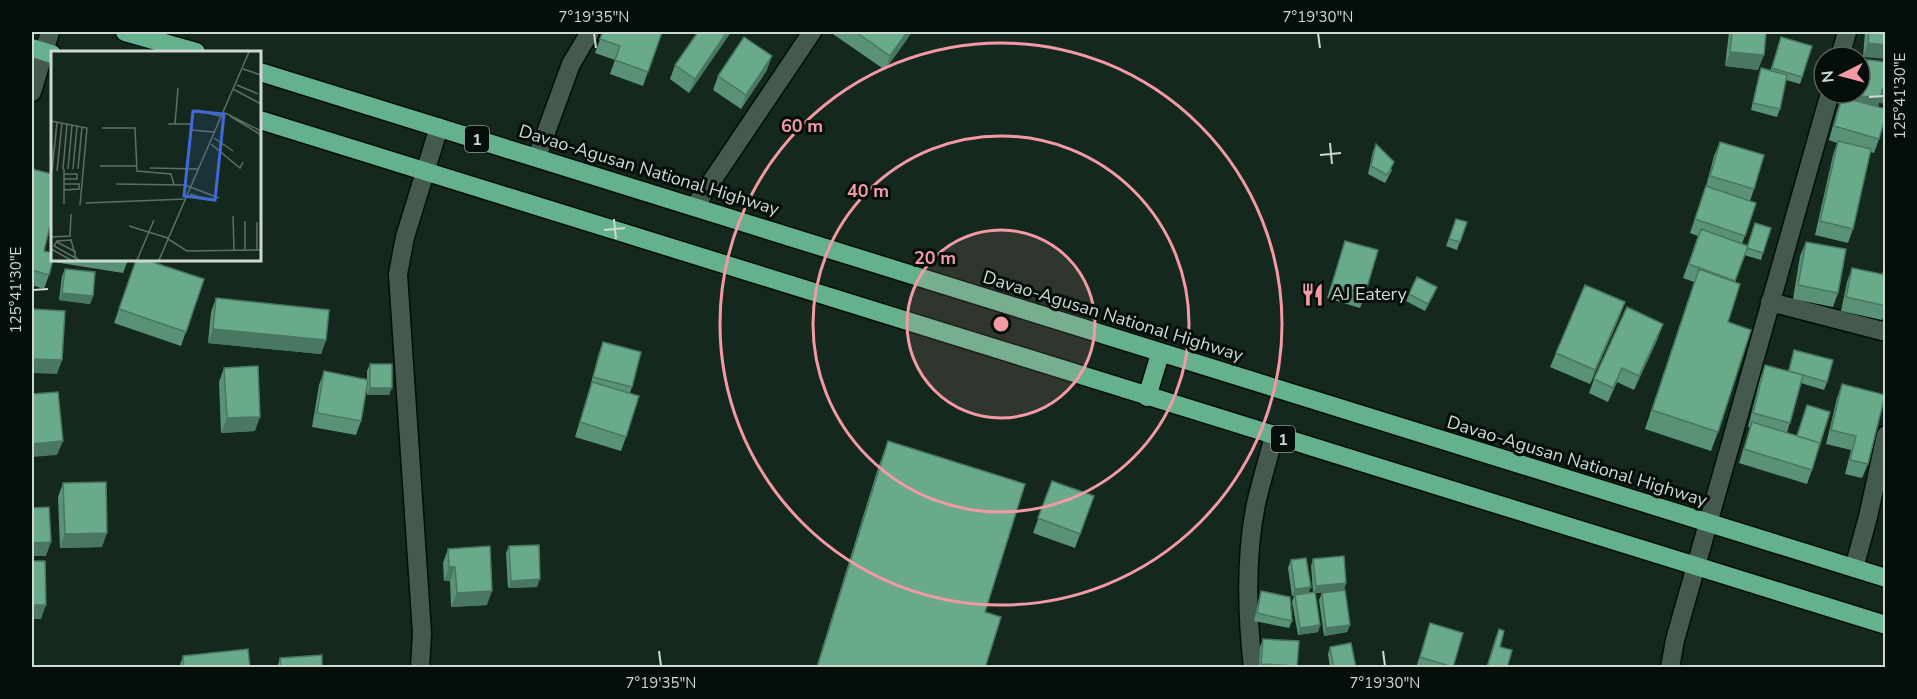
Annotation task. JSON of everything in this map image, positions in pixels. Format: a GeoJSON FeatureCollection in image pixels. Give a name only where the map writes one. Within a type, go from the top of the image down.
{"type":"FeatureCollection","features":[{"type":"Feature","properties":{"kind":"highway"},"geometry":{"type":"LineString","coordinates":[[125,32],[192,51]]}},
{"type":"Feature","properties":{"kind":"highway","name":"Davao-Agusan National Highway"},"geometry":{"type":"LineString","coordinates":[[261,72],[695,206],[1160,354],[1886,578]]}},
{"type":"Feature","properties":{"kind":"highway","name":"1"},"geometry":{"type":"LineString","coordinates":[[261,120],[1886,625]]}},
{"type":"Feature","properties":{"kind":"highway"},"geometry":{"type":"LineString","coordinates":[[1147,397],[1160,354]]}},
{"type":"Feature","properties":{"kind":"street"},"geometry":{"type":"LineString","coordinates":[[32,92],[50,32]]}},
{"type":"Feature","properties":{"kind":"street"},"geometry":{"type":"LineString","coordinates":[[537,157],[571,64],[590,32]]}},
{"type":"Feature","properties":{"kind":"street"},"geometry":{"type":"LineString","coordinates":[[695,206],[812,32]]}},
{"type":"Feature","properties":{"kind":"street"},"geometry":{"type":"LineString","coordinates":[[1670,668],[1675,640],[1695,567],[1827,105]]}},
{"type":"Feature","properties":{"kind":"street"},"geometry":{"type":"LineString","coordinates":[[420,668],[422,633],[398,274],[405,237],[438,126]]}},
{"type":"Feature","properties":{"kind":"street"},"geometry":{"type":"LineString","coordinates":[[1770,302],[1886,332]]}},
{"type":"Feature","properties":{"kind":"street"},"geometry":{"type":"LineString","coordinates":[[1854,568],[1886,435]]}},
{"type":"Feature","properties":{"kind":"street"},"geometry":{"type":"LineString","coordinates":[[1253,668],[1248,570],[1256,504],[1274,436]]}},
{"type":"Feature","properties":{"kind":"building"},"geometry":{"type":"Polygon","coordinates":[[[603,32],[662,32],[648,72],[615,60],[620,46],[600,39],[603,32]]]}},
{"type":"Feature","properties":{"kind":"building"},"geometry":{"type":"Polygon","coordinates":[[[698,32],[727,32],[695,79],[675,65],[698,32]]]}},
{"type":"Feature","properties":{"kind":"building"},"geometry":{"type":"Polygon","coordinates":[[[856,32],[907,32],[890,56],[856,32]]]}},
{"type":"Feature","properties":{"kind":"building"},"geometry":{"type":"Polygon","coordinates":[[[1732,32],[1766,32],[1764,55],[1730,52],[1732,32]]]}},
{"type":"Feature","properties":{"kind":"building"},"geometry":{"type":"Polygon","coordinates":[[[1869,32],[1886,32],[1886,45],[1868,43],[1869,32]]]}},
{"type":"Feature","properties":{"kind":"building"},"geometry":{"type":"Polygon","coordinates":[[[744,37],[772,56],[746,95],[718,76],[744,37]]]}},
{"type":"Feature","properties":{"kind":"building"},"geometry":{"type":"Polygon","coordinates":[[[1781,37],[1812,46],[1802,77],[1772,68],[1781,37]]]}},
{"type":"Feature","properties":{"kind":"building"},"geometry":{"type":"Polygon","coordinates":[[[1872,60],[1886,62],[1886,89],[1882,89],[1881,98],[1872,97],[1872,60]]]}},
{"type":"Feature","properties":{"kind":"building"},"geometry":{"type":"Polygon","coordinates":[[[1761,68],[1787,75],[1780,109],[1753,103],[1761,68]]]}},
{"type":"Feature","properties":{"kind":"building"},"geometry":{"type":"Polygon","coordinates":[[[1840,105],[1871,105],[1886,109],[1879,139],[1834,126],[1840,105]]]}},
{"type":"Feature","properties":{"kind":"building"},"geometry":{"type":"Polygon","coordinates":[[[1838,141],[1871,149],[1853,229],[1820,221],[1838,141]]]}},
{"type":"Feature","properties":{"kind":"building"},"geometry":{"type":"Polygon","coordinates":[[[1720,142],[1764,155],[1754,189],[1710,176],[1720,142]]]}},
{"type":"Feature","properties":{"kind":"building"},"geometry":{"type":"Polygon","coordinates":[[[1376,144],[1394,162],[1387,175],[1371,166],[1376,144]]]}},
{"type":"Feature","properties":{"kind":"building"},"geometry":{"type":"Polygon","coordinates":[[[32,169],[51,174],[51,221],[44,251],[51,253],[53,261],[49,275],[32,270],[32,169]]]}},
{"type":"Feature","properties":{"kind":"building"},"geometry":{"type":"Polygon","coordinates":[[[1706,186],[1756,203],[1745,236],[1695,219],[1706,186]]]}},
{"type":"Feature","properties":{"kind":"building"},"geometry":{"type":"Polygon","coordinates":[[[1456,219],[1467,222],[1460,242],[1449,239],[1456,219]]]}},
{"type":"Feature","properties":{"kind":"building"},"geometry":{"type":"Polygon","coordinates":[[[1755,223],[1771,228],[1763,253],[1747,248],[1755,223]]]}},
{"type":"Feature","properties":{"kind":"building"},"geometry":{"type":"Polygon","coordinates":[[[1701,229],[1748,246],[1735,281],[1689,264],[1701,229]]]}},
{"type":"Feature","properties":{"kind":"building"},"geometry":{"type":"Polygon","coordinates":[[[1345,241],[1378,250],[1365,294],[1332,284],[1345,241]]]}},
{"type":"Feature","properties":{"kind":"building"},"geometry":{"type":"Polygon","coordinates":[[[1806,242],[1846,249],[1838,293],[1798,285],[1806,242]]]}},
{"type":"Feature","properties":{"kind":"building"},"geometry":{"type":"Polygon","coordinates":[[[136,261],[149,261],[204,279],[186,332],[119,309],[136,261]]]}},
{"type":"Feature","properties":{"kind":"building"},"geometry":{"type":"Polygon","coordinates":[[[1852,268],[1886,275],[1886,306],[1846,297],[1852,268]]]}},
{"type":"Feature","properties":{"kind":"building"},"geometry":{"type":"Polygon","coordinates":[[[65,269],[95,272],[93,296],[62,293],[65,269]]]}},
{"type":"Feature","properties":{"kind":"building"},"geometry":{"type":"Polygon","coordinates":[[[1699,269],[1740,284],[1728,322],[1751,330],[1718,432],[1652,410],[1699,269]]]}},
{"type":"Feature","properties":{"kind":"building"},"geometry":{"type":"Polygon","coordinates":[[[1417,277],[1437,287],[1428,304],[1409,294],[1417,277]]]}},
{"type":"Feature","properties":{"kind":"building"},"geometry":{"type":"Polygon","coordinates":[[[1585,285],[1625,302],[1595,370],[1556,353],[1585,285]]]}},
{"type":"Feature","properties":{"kind":"building"},"geometry":{"type":"Polygon","coordinates":[[[216,298],[329,310],[326,340],[213,329],[216,298]]]}},
{"type":"Feature","properties":{"kind":"building"},"geometry":{"type":"Polygon","coordinates":[[[1627,307],[1663,324],[1639,376],[1622,368],[1613,388],[1594,379],[1627,307]]]}},
{"type":"Feature","properties":{"kind":"building"},"geometry":{"type":"Polygon","coordinates":[[[32,309],[65,311],[62,360],[32,359],[32,309]]]}},
{"type":"Feature","properties":{"kind":"building"},"geometry":{"type":"Polygon","coordinates":[[[603,342],[641,352],[632,387],[593,377],[603,342]]]}},
{"type":"Feature","properties":{"kind":"building"},"geometry":{"type":"Polygon","coordinates":[[[1794,350],[1833,360],[1827,382],[1789,371],[1794,350]]]}},
{"type":"Feature","properties":{"kind":"building"},"geometry":{"type":"Polygon","coordinates":[[[370,364],[392,364],[392,388],[370,388],[370,364]]]}},
{"type":"Feature","properties":{"kind":"building"},"geometry":{"type":"Polygon","coordinates":[[[1765,365],[1803,375],[1790,423],[1753,413],[1765,365]]]}},
{"type":"Feature","properties":{"kind":"building"},"geometry":{"type":"Polygon","coordinates":[[[258,366],[260,417],[227,418],[224,368],[258,366]]]}},
{"type":"Feature","properties":{"kind":"building"},"geometry":{"type":"Polygon","coordinates":[[[324,371],[368,380],[361,421],[317,413],[324,371]]]}},
{"type":"Feature","properties":{"kind":"building"},"geometry":{"type":"Polygon","coordinates":[[[592,382],[639,396],[626,437],[580,422],[592,382]]]}},
{"type":"Feature","properties":{"kind":"building"},"geometry":{"type":"Polygon","coordinates":[[[1842,384],[1885,395],[1868,464],[1850,460],[1856,436],[1831,430],[1842,384]]]}},
{"type":"Feature","properties":{"kind":"building"},"geometry":{"type":"Polygon","coordinates":[[[58,392],[63,441],[32,444],[32,394],[58,392]]]}},
{"type":"Feature","properties":{"kind":"building"},"geometry":{"type":"Polygon","coordinates":[[[1807,405],[1830,412],[1819,447],[1820,443],[1797,436],[1807,405]]]}},
{"type":"Feature","properties":{"kind":"building"},"geometry":{"type":"Polygon","coordinates":[[[1752,422],[1820,443],[1812,470],[1744,449],[1752,422]]]}},
{"type":"Feature","properties":{"kind":"building"},"geometry":{"type":"Polygon","coordinates":[[[888,441],[1025,484],[985,612],[1001,617],[985,668],[817,668],[888,441]]]}},
{"type":"Feature","properties":{"kind":"building"},"geometry":{"type":"Polygon","coordinates":[[[1052,481],[1094,496],[1080,534],[1038,518],[1052,481]]]}},
{"type":"Feature","properties":{"kind":"building"},"geometry":{"type":"Polygon","coordinates":[[[106,482],[107,533],[65,534],[63,483],[106,482]]]}},
{"type":"Feature","properties":{"kind":"building"},"geometry":{"type":"Polygon","coordinates":[[[49,507],[51,542],[32,543],[32,508],[49,507]]]}},
{"type":"Feature","properties":{"kind":"building"},"geometry":{"type":"Polygon","coordinates":[[[539,545],[540,579],[511,581],[509,546],[539,545]]]}},
{"type":"Feature","properties":{"kind":"building"},"geometry":{"type":"Polygon","coordinates":[[[490,546],[492,591],[457,593],[455,567],[449,567],[448,549],[490,546]]]}},
{"type":"Feature","properties":{"kind":"building"},"geometry":{"type":"Polygon","coordinates":[[[1344,556],[1346,583],[1316,586],[1313,559],[1344,556]]]}},
{"type":"Feature","properties":{"kind":"building"},"geometry":{"type":"Polygon","coordinates":[[[1306,558],[1311,587],[1295,589],[1291,560],[1306,558]]]}},
{"type":"Feature","properties":{"kind":"building"},"geometry":{"type":"Polygon","coordinates":[[[32,561],[45,561],[46,605],[32,605],[32,561]]]}},
{"type":"Feature","properties":{"kind":"building"},"geometry":{"type":"Polygon","coordinates":[[[1345,590],[1350,625],[1326,628],[1322,593],[1345,590]]]}},
{"type":"Feature","properties":{"kind":"building"},"geometry":{"type":"Polygon","coordinates":[[[1261,591],[1290,597],[1292,621],[1257,613],[1261,591]]]}},
{"type":"Feature","properties":{"kind":"building"},"geometry":{"type":"Polygon","coordinates":[[[1315,592],[1320,625],[1300,628],[1295,595],[1315,592]]]}},
{"type":"Feature","properties":{"kind":"building"},"geometry":{"type":"Polygon","coordinates":[[[1430,623],[1463,633],[1453,667],[1420,657],[1430,623]]]}},
{"type":"Feature","properties":{"kind":"building"},"geometry":{"type":"Polygon","coordinates":[[[1499,629],[1504,631],[1500,647],[1512,650],[1507,668],[1494,668],[1488,665],[1499,629]]]}},
{"type":"Feature","properties":{"kind":"building"},"geometry":{"type":"Polygon","coordinates":[[[1263,639],[1299,641],[1297,666],[1261,664],[1263,639]]]}},
{"type":"Feature","properties":{"kind":"building"},"geometry":{"type":"Polygon","coordinates":[[[1351,643],[1356,668],[1334,668],[1330,647],[1351,643]]]}},
{"type":"Feature","properties":{"kind":"building"},"geometry":{"type":"Polygon","coordinates":[[[248,649],[250,668],[184,668],[183,656],[248,649]]]}},
{"type":"Feature","properties":{"kind":"building"},"geometry":{"type":"Polygon","coordinates":[[[322,655],[322,668],[281,668],[280,658],[322,655]]]}},
{"type":"Feature","properties":{"kind":"place","name":"AJ Eatery"},"geometry":{"type":"Point","coordinates":[1313,294]}}]}
